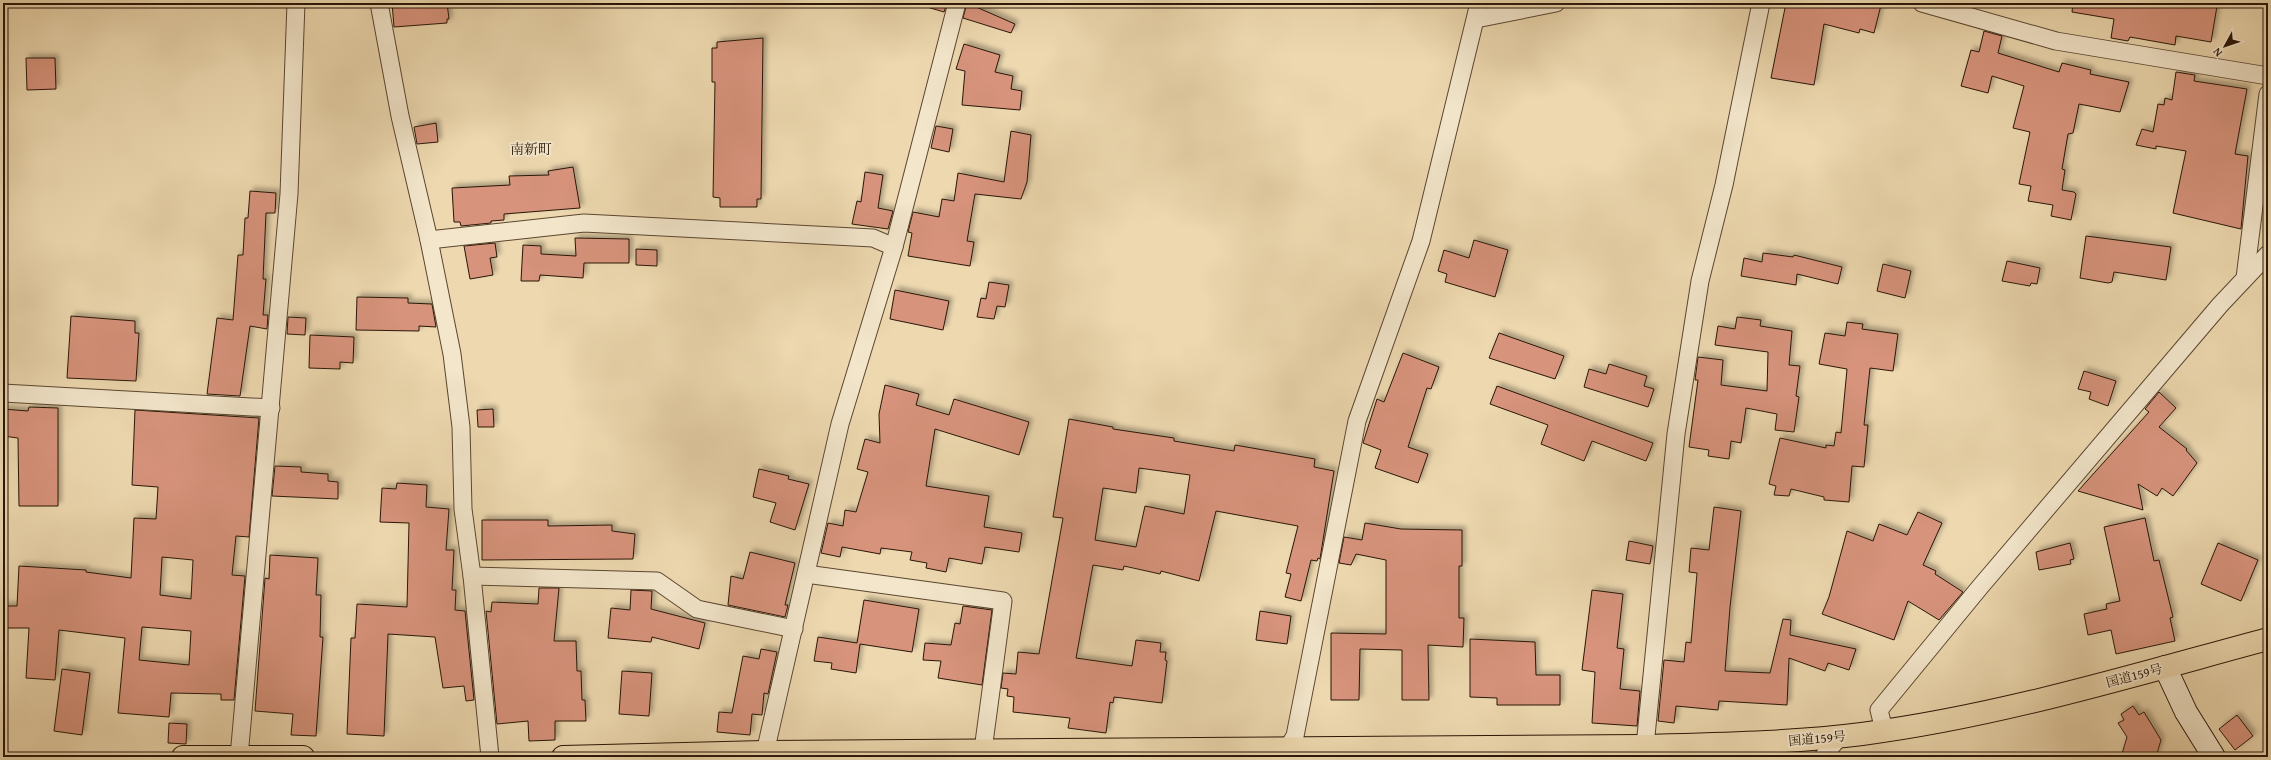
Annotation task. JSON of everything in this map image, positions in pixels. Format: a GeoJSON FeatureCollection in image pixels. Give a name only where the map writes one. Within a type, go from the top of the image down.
{"type":"FeatureCollection","features":[{"type":"Feature","properties":{"kind":"highway","name":"国道159号"},"geometry":{"type":"LineString","coordinates":[[563,757],[983,750],[1470,752],[1752,743],[1840,736],[1937,721],[2052,697],[2268,639]]}},
{"type":"Feature","properties":{"kind":"highway"},"geometry":{"type":"LineString","coordinates":[[183,757],[303,757]]}},
{"type":"Feature","properties":{"kind":"street"},"geometry":{"type":"LineString","coordinates":[[239,757],[289,194],[296,3]]}},
{"type":"Feature","properties":{"kind":"street"},"geometry":{"type":"LineString","coordinates":[[379,3],[400,116],[429,240],[454,369],[461,427],[463,509],[472,576],[490,757]]}},
{"type":"Feature","properties":{"kind":"street"},"geometry":{"type":"LineString","coordinates":[[764,754],[840,424],[894,247],[957,3]]}},
{"type":"Feature","properties":{"kind":"street"},"geometry":{"type":"LineString","coordinates":[[1287,752],[1295,736],[1357,421],[1421,241],[1478,11],[1556,3]]}},
{"type":"Feature","properties":{"kind":"street"},"geometry":{"type":"LineString","coordinates":[[1645,746],[1676,434],[1700,281],[1724,185],[1761,3]]}},
{"type":"Feature","properties":{"kind":"street"},"geometry":{"type":"LineString","coordinates":[[1922,3],[2056,41],[2268,76]]}},
{"type":"Feature","properties":{"kind":"street"},"geometry":{"type":"LineString","coordinates":[[2245,278],[2268,94]]}},
{"type":"Feature","properties":{"kind":"street"},"geometry":{"type":"LineString","coordinates":[[429,240],[584,223],[872,238],[894,247]]}},
{"type":"Feature","properties":{"kind":"street"},"geometry":{"type":"LineString","coordinates":[[1884,730],[1879,710],[1980,588],[2220,305],[2268,254]]}},
{"type":"Feature","properties":{"kind":"street"},"geometry":{"type":"LineString","coordinates":[[3,393],[271,408]]}},
{"type":"Feature","properties":{"kind":"street"},"geometry":{"type":"LineString","coordinates":[[806,574],[1003,601],[983,750]]}},
{"type":"Feature","properties":{"kind":"street"},"geometry":{"type":"LineString","coordinates":[[472,576],[657,581],[697,609],[794,629]]}},
{"type":"Feature","properties":{"kind":"street"},"geometry":{"type":"LineString","coordinates":[[2164,667],[2186,712],[2214,757]]}},
{"type":"Feature","properties":{"kind":"street"},"geometry":{"type":"LineString","coordinates":[[1823,757],[1840,736]]}},
{"type":"Feature","properties":{"kind":"building"},"geometry":{"type":"Polygon","coordinates":[[[392,3],[447,3],[449,19],[447,19],[447,23],[394,27],[392,3]]]}},
{"type":"Feature","properties":{"kind":"building"},"geometry":{"type":"Polygon","coordinates":[[[927,3],[947,3],[944,12],[927,7],[927,3]]]}},
{"type":"Feature","properties":{"kind":"building"},"geometry":{"type":"Polygon","coordinates":[[[967,3],[1015,24],[1011,33],[963,18],[967,3]]]}},
{"type":"Feature","properties":{"kind":"building"},"geometry":{"type":"Polygon","coordinates":[[[1786,3],[1872,3],[1881,5],[1874,33],[1860,29],[1859,33],[1824,24],[1814,85],[1771,78],[1786,3]]]}},
{"type":"Feature","properties":{"kind":"building"},"geometry":{"type":"Polygon","coordinates":[[[2073,3],[2197,3],[2217,6],[2211,42],[2176,36],[2175,45],[2130,37],[2128,41],[2111,38],[2114,19],[2072,12],[2073,3]]]}},
{"type":"Feature","properties":{"kind":"building"},"geometry":{"type":"Polygon","coordinates":[[[1984,31],[2002,36],[1998,53],[2059,72],[2062,63],[2091,70],[2090,74],[2129,82],[2120,112],[2079,104],[2073,133],[2068,134],[2062,169],[2065,170],[2062,190],[2074,192],[2076,194],[2071,220],[2051,216],[2053,205],[2028,201],[2031,186],[2019,184],[2030,132],[2013,128],[2024,86],[1992,76],[1988,93],[1961,86],[1971,50],[1979,52],[1984,31]]]}},
{"type":"Feature","properties":{"kind":"building"},"geometry":{"type":"Polygon","coordinates":[[[763,38],[761,199],[757,199],[757,207],[720,207],[720,198],[713,197],[715,82],[712,82],[712,48],[717,48],[717,42],[763,38]]]}},
{"type":"Feature","properties":{"kind":"building"},"geometry":{"type":"Polygon","coordinates":[[[964,44],[1000,55],[995,72],[1013,76],[1011,89],[1022,91],[1020,110],[962,105],[965,71],[956,69],[964,44]]]}},
{"type":"Feature","properties":{"kind":"building"},"geometry":{"type":"Polygon","coordinates":[[[26,58],[55,58],[56,89],[27,90],[26,58]]]}},
{"type":"Feature","properties":{"kind":"building"},"geometry":{"type":"Polygon","coordinates":[[[2176,72],[2195,75],[2194,81],[2247,89],[2235,154],[2248,156],[2241,229],[2173,213],[2186,151],[2156,146],[2156,149],[2136,145],[2142,129],[2153,132],[2158,104],[2164,105],[2165,98],[2172,100],[2176,72]]]}},
{"type":"Feature","properties":{"kind":"building"},"geometry":{"type":"Polygon","coordinates":[[[436,123],[438,142],[417,144],[414,127],[436,123]]]}},
{"type":"Feature","properties":{"kind":"building"},"geometry":{"type":"Polygon","coordinates":[[[936,126],[953,129],[949,152],[931,148],[936,126]]]}},
{"type":"Feature","properties":{"kind":"building"},"geometry":{"type":"Polygon","coordinates":[[[1011,131],[1031,135],[1027,182],[1021,199],[975,194],[967,241],[974,242],[970,266],[908,256],[912,233],[908,232],[913,212],[939,217],[942,199],[954,201],[958,173],[1004,182],[1011,131]]]}},
{"type":"Feature","properties":{"kind":"building"},"geometry":{"type":"Polygon","coordinates":[[[573,167],[580,208],[504,214],[504,220],[491,221],[491,223],[461,226],[460,222],[454,222],[452,188],[510,185],[509,176],[549,175],[548,171],[573,167]]]}},
{"type":"Feature","properties":{"kind":"building"},"geometry":{"type":"Polygon","coordinates":[[[865,172],[883,175],[878,208],[893,211],[888,229],[852,224],[857,201],[861,202],[865,172]]]}},
{"type":"Feature","properties":{"kind":"building"},"geometry":{"type":"Polygon","coordinates":[[[250,191],[276,193],[275,213],[266,213],[263,279],[266,279],[263,315],[268,315],[267,329],[250,326],[240,396],[207,394],[217,318],[233,320],[238,255],[243,255],[245,218],[248,218],[250,191]]]}},
{"type":"Feature","properties":{"kind":"building"},"geometry":{"type":"Polygon","coordinates":[[[2086,236],[2171,247],[2166,280],[2114,272],[2112,282],[2108,283],[2080,278],[2086,236]]]}},
{"type":"Feature","properties":{"kind":"building"},"geometry":{"type":"Polygon","coordinates":[[[575,238],[629,239],[629,263],[584,263],[583,278],[540,275],[539,281],[521,281],[523,245],[541,246],[541,254],[576,256],[575,238]]]}},
{"type":"Feature","properties":{"kind":"building"},"geometry":{"type":"Polygon","coordinates":[[[1474,240],[1508,250],[1495,297],[1445,282],[1447,274],[1438,271],[1444,250],[1469,258],[1474,240]]]}},
{"type":"Feature","properties":{"kind":"building"},"geometry":{"type":"Polygon","coordinates":[[[495,243],[497,257],[490,258],[493,275],[470,279],[464,246],[495,243]]]}},
{"type":"Feature","properties":{"kind":"building"},"geometry":{"type":"Polygon","coordinates":[[[636,249],[657,250],[657,266],[636,265],[636,249]]]}},
{"type":"Feature","properties":{"kind":"building"},"geometry":{"type":"Polygon","coordinates":[[[1763,253],[1793,257],[1794,255],[1842,267],[1838,284],[1797,274],[1796,285],[1741,276],[1744,258],[1762,262],[1763,253]]]}},
{"type":"Feature","properties":{"kind":"building"},"geometry":{"type":"Polygon","coordinates":[[[2007,261],[2040,268],[2037,284],[2031,283],[2030,286],[2002,281],[2007,261]]]}},
{"type":"Feature","properties":{"kind":"building"},"geometry":{"type":"Polygon","coordinates":[[[1883,264],[1911,271],[1905,298],[1877,291],[1883,264]]]}},
{"type":"Feature","properties":{"kind":"building"},"geometry":{"type":"Polygon","coordinates":[[[989,282],[1009,285],[1005,307],[997,306],[994,319],[977,317],[981,298],[986,299],[989,282]]]}},
{"type":"Feature","properties":{"kind":"building"},"geometry":{"type":"Polygon","coordinates":[[[895,290],[949,301],[943,330],[890,319],[895,290]]]}},
{"type":"Feature","properties":{"kind":"building"},"geometry":{"type":"Polygon","coordinates":[[[357,297],[408,298],[408,303],[432,304],[436,327],[419,326],[419,331],[356,330],[357,297]]]}},
{"type":"Feature","properties":{"kind":"building"},"geometry":{"type":"Polygon","coordinates":[[[71,316],[135,321],[135,333],[139,333],[136,381],[67,378],[71,316]]]}},
{"type":"Feature","properties":{"kind":"building"},"geometry":{"type":"Polygon","coordinates":[[[288,317],[306,318],[305,335],[287,334],[288,317]]]}},
{"type":"Feature","properties":{"kind":"building"},"geometry":{"type":"Polygon","coordinates":[[[1737,317],[1761,320],[1760,326],[1792,331],[1789,365],[1800,366],[1796,396],[1799,397],[1794,432],[1775,430],[1777,414],[1746,408],[1741,443],[1731,441],[1729,459],[1708,456],[1709,450],[1689,447],[1698,380],[1695,380],[1698,357],[1723,360],[1721,385],[1767,391],[1768,352],[1715,345],[1718,326],[1735,329],[1737,317]]]}},
{"type":"Feature","properties":{"kind":"building"},"geometry":{"type":"Polygon","coordinates":[[[1847,322],[1863,324],[1862,329],[1898,334],[1893,371],[1870,368],[1864,425],[1868,425],[1864,467],[1852,466],[1849,502],[1824,500],[1824,497],[1791,489],[1789,496],[1774,495],[1776,486],[1769,484],[1780,438],[1826,448],[1826,445],[1834,446],[1836,432],[1841,433],[1847,369],[1819,364],[1825,333],[1845,336],[1847,322]]]}},
{"type":"Feature","properties":{"kind":"building"},"geometry":{"type":"Polygon","coordinates":[[[1499,333],[1564,356],[1555,379],[1489,358],[1499,333]]]}},
{"type":"Feature","properties":{"kind":"building"},"geometry":{"type":"Polygon","coordinates":[[[310,335],[354,337],[353,363],[340,362],[340,369],[309,368],[310,335]]]}},
{"type":"Feature","properties":{"kind":"building"},"geometry":{"type":"Polygon","coordinates":[[[1403,353],[1439,367],[1431,389],[1427,388],[1408,447],[1428,454],[1418,483],[1375,468],[1381,450],[1363,443],[1377,399],[1384,402],[1403,353]]]}},
{"type":"Feature","properties":{"kind":"building"},"geometry":{"type":"Polygon","coordinates":[[[1609,364],[1647,376],[1644,386],[1654,389],[1648,407],[1584,387],[1589,369],[1606,374],[1609,364]]]}},
{"type":"Feature","properties":{"kind":"building"},"geometry":{"type":"Polygon","coordinates":[[[2084,371],[2116,381],[2108,406],[2089,399],[2091,392],[2078,389],[2084,371]]]}},
{"type":"Feature","properties":{"kind":"building"},"geometry":{"type":"Polygon","coordinates":[[[885,385],[919,394],[916,405],[949,415],[954,399],[1029,422],[1019,455],[935,429],[926,486],[989,496],[984,527],[1022,533],[1019,552],[985,547],[982,564],[949,558],[946,572],[926,568],[927,563],[910,560],[912,552],[881,548],[880,554],[842,547],[840,557],[821,553],[828,523],[843,526],[845,510],[856,512],[868,472],[857,469],[865,439],[880,443],[879,414],[885,385]]]}},
{"type":"Feature","properties":{"kind":"building"},"geometry":{"type":"Polygon","coordinates":[[[1497,386],[1653,443],[1646,461],[1592,441],[1584,461],[1541,444],[1548,425],[1490,404],[1497,386]]]}},
{"type":"Feature","properties":{"kind":"building"},"geometry":{"type":"Polygon","coordinates":[[[2159,392],[2176,408],[2159,427],[2187,449],[2186,450],[2197,463],[2173,496],[2162,488],[2157,496],[2138,484],[2143,510],[2078,491],[2149,412],[2145,409],[2159,392]]]}},
{"type":"Feature","properties":{"kind":"building"},"geometry":{"type":"Polygon","coordinates":[[[29,407],[58,408],[58,506],[19,506],[18,438],[3,436],[3,409],[28,411],[29,407]]]}},
{"type":"Feature","properties":{"kind":"building"},"geometry":{"type":"Polygon","coordinates":[[[493,409],[494,427],[478,427],[477,410],[493,409]]]}},
{"type":"Feature","properties":{"kind":"building"},"geometry":{"type":"Polygon","coordinates":[[[135,410],[259,418],[249,537],[236,536],[232,575],[245,576],[234,700],[221,700],[221,694],[171,693],[169,717],[118,713],[125,638],[59,630],[55,680],[26,678],[29,628],[3,628],[3,606],[17,606],[19,566],[86,570],[86,572],[131,578],[134,518],[156,519],[158,487],[132,485],[135,410]],[[162,557],[160,595],[191,599],[193,560],[162,557]],[[142,627],[139,660],[189,665],[191,631],[142,627]]]}},
{"type":"Feature","properties":{"kind":"building"},"geometry":{"type":"Polygon","coordinates":[[[1069,419],[1113,427],[1113,429],[1174,438],[1174,441],[1234,451],[1235,445],[1315,459],[1314,467],[1334,471],[1320,559],[1318,558],[1317,561],[1311,560],[1301,601],[1285,597],[1291,574],[1286,573],[1298,526],[1216,511],[1199,581],[1161,571],[1160,574],[1124,566],[1123,570],[1093,565],[1076,658],[1132,666],[1136,640],[1161,643],[1160,652],[1166,652],[1165,660],[1167,661],[1162,703],[1114,697],[1113,703],[1110,702],[1106,733],[1068,728],[1070,718],[1013,712],[1014,697],[1007,696],[1008,689],[1001,688],[1003,673],[1016,674],[1018,652],[1039,654],[1063,518],[1053,517],[1069,419]],[[1139,468],[1136,493],[1103,488],[1095,540],[1136,547],[1145,506],[1184,514],[1190,475],[1139,468]]]}},
{"type":"Feature","properties":{"kind":"building"},"geometry":{"type":"Polygon","coordinates":[[[275,466],[301,467],[301,472],[328,474],[328,481],[338,482],[338,499],[272,496],[275,466]]]}},
{"type":"Feature","properties":{"kind":"building"},"geometry":{"type":"Polygon","coordinates":[[[759,469],[789,476],[788,479],[809,484],[795,530],[770,522],[776,503],[753,497],[759,469]]]}},
{"type":"Feature","properties":{"kind":"building"},"geometry":{"type":"Polygon","coordinates":[[[397,483],[427,485],[426,507],[449,509],[446,550],[454,550],[452,590],[456,590],[455,610],[465,611],[474,700],[466,701],[464,686],[443,688],[435,637],[388,634],[384,736],[347,734],[351,638],[355,638],[357,604],[407,607],[409,523],[380,522],[382,488],[396,489],[397,483]]]}},
{"type":"Feature","properties":{"kind":"building"},"geometry":{"type":"Polygon","coordinates":[[[1714,507],[1741,511],[1730,607],[1725,671],[1770,673],[1783,619],[1791,620],[1790,635],[1856,649],[1849,670],[1828,663],[1825,671],[1789,658],[1787,705],[1719,701],[1718,710],[1676,706],[1674,723],[1658,721],[1664,660],[1684,662],[1686,642],[1691,643],[1697,573],[1689,572],[1691,548],[1709,550],[1714,507]]]}},
{"type":"Feature","properties":{"kind":"building"},"geometry":{"type":"Polygon","coordinates":[[[1918,512],[1942,523],[1923,565],[1936,571],[1935,574],[1963,592],[1939,620],[1908,601],[1894,640],[1822,614],[1829,597],[1847,531],[1873,541],[1879,524],[1907,535],[1918,512]]]}},
{"type":"Feature","properties":{"kind":"building"},"geometry":{"type":"Polygon","coordinates":[[[2145,518],[2154,561],[2159,560],[2173,617],[2170,618],[2175,641],[2116,654],[2111,630],[2088,635],[2084,614],[2107,609],[2106,604],[2120,601],[2104,527],[2145,518]]]}},
{"type":"Feature","properties":{"kind":"building"},"geometry":{"type":"Polygon","coordinates":[[[482,520],[548,520],[548,526],[612,525],[612,531],[635,534],[633,559],[482,560],[482,520]]]}},
{"type":"Feature","properties":{"kind":"building"},"geometry":{"type":"Polygon","coordinates":[[[1365,523],[1401,529],[1462,530],[1462,566],[1459,566],[1459,618],[1464,618],[1463,647],[1428,645],[1429,700],[1402,700],[1402,650],[1360,649],[1359,700],[1331,700],[1331,633],[1386,634],[1386,560],[1356,554],[1351,565],[1339,563],[1344,537],[1362,540],[1365,523]]]}},
{"type":"Feature","properties":{"kind":"building"},"geometry":{"type":"Polygon","coordinates":[[[1629,541],[1653,546],[1650,564],[1626,560],[1629,541]]]}},
{"type":"Feature","properties":{"kind":"building"},"geometry":{"type":"Polygon","coordinates":[[[2070,543],[2074,559],[2070,560],[2071,564],[2039,570],[2036,552],[2070,543]]]}},
{"type":"Feature","properties":{"kind":"building"},"geometry":{"type":"Polygon","coordinates":[[[2218,543],[2258,560],[2241,601],[2201,584],[2218,543]]]}},
{"type":"Feature","properties":{"kind":"building"},"geometry":{"type":"Polygon","coordinates":[[[750,552],[795,563],[785,605],[788,605],[785,617],[728,605],[731,576],[743,579],[750,552]]]}},
{"type":"Feature","properties":{"kind":"building"},"geometry":{"type":"Polygon","coordinates":[[[270,555],[318,558],[316,595],[321,595],[320,637],[323,637],[316,736],[291,735],[293,714],[255,711],[265,578],[269,579],[270,555]]]}},
{"type":"Feature","properties":{"kind":"building"},"geometry":{"type":"Polygon","coordinates":[[[539,588],[559,588],[554,641],[576,641],[577,671],[581,671],[582,700],[585,700],[586,721],[555,721],[555,740],[529,741],[528,721],[497,724],[486,611],[491,612],[492,602],[538,604],[539,588]]]}},
{"type":"Feature","properties":{"kind":"building"},"geometry":{"type":"Polygon","coordinates":[[[631,590],[652,591],[651,609],[705,623],[699,649],[652,637],[651,642],[608,638],[611,608],[630,610],[631,590]]]}},
{"type":"Feature","properties":{"kind":"building"},"geometry":{"type":"Polygon","coordinates":[[[1592,590],[1623,594],[1617,648],[1624,649],[1620,689],[1640,691],[1637,726],[1592,723],[1595,672],[1582,670],[1592,590]]]}},
{"type":"Feature","properties":{"kind":"building"},"geometry":{"type":"Polygon","coordinates":[[[864,600],[919,609],[912,652],[860,644],[856,673],[831,669],[832,663],[814,661],[818,637],[857,643],[864,600]]]}},
{"type":"Feature","properties":{"kind":"building"},"geometry":{"type":"Polygon","coordinates":[[[963,606],[992,610],[982,685],[938,678],[941,661],[923,660],[925,643],[951,645],[955,623],[960,624],[963,606]]]}},
{"type":"Feature","properties":{"kind":"building"},"geometry":{"type":"Polygon","coordinates":[[[1260,611],[1291,616],[1287,644],[1256,640],[1260,611]]]}},
{"type":"Feature","properties":{"kind":"building"},"geometry":{"type":"Polygon","coordinates":[[[1470,639],[1535,642],[1536,675],[1560,675],[1560,705],[1497,705],[1497,698],[1470,697],[1470,639]]]}},
{"type":"Feature","properties":{"kind":"building"},"geometry":{"type":"Polygon","coordinates":[[[761,649],[777,652],[768,694],[764,693],[762,715],[752,714],[750,735],[717,732],[719,712],[732,713],[743,656],[759,659],[761,649]]]}},
{"type":"Feature","properties":{"kind":"building"},"geometry":{"type":"Polygon","coordinates":[[[62,669],[90,673],[82,735],[54,731],[62,669]]]}},
{"type":"Feature","properties":{"kind":"building"},"geometry":{"type":"Polygon","coordinates":[[[622,671],[652,673],[649,716],[619,714],[622,671]]]}},
{"type":"Feature","properties":{"kind":"building"},"geometry":{"type":"Polygon","coordinates":[[[2133,706],[2139,715],[2144,712],[2161,740],[2156,757],[2121,757],[2127,737],[2118,723],[2124,720],[2121,714],[2133,706]]]}},
{"type":"Feature","properties":{"kind":"building"},"geometry":{"type":"Polygon","coordinates":[[[2237,715],[2253,736],[2235,750],[2219,729],[2237,715]]]}},
{"type":"Feature","properties":{"kind":"building"},"geometry":{"type":"Polygon","coordinates":[[[169,723],[187,724],[186,744],[168,743],[169,723]]]}},
{"type":"Feature","properties":{"kind":"district","name":"南新町"},"geometry":{"type":"Point","coordinates":[531,149]}}]}
